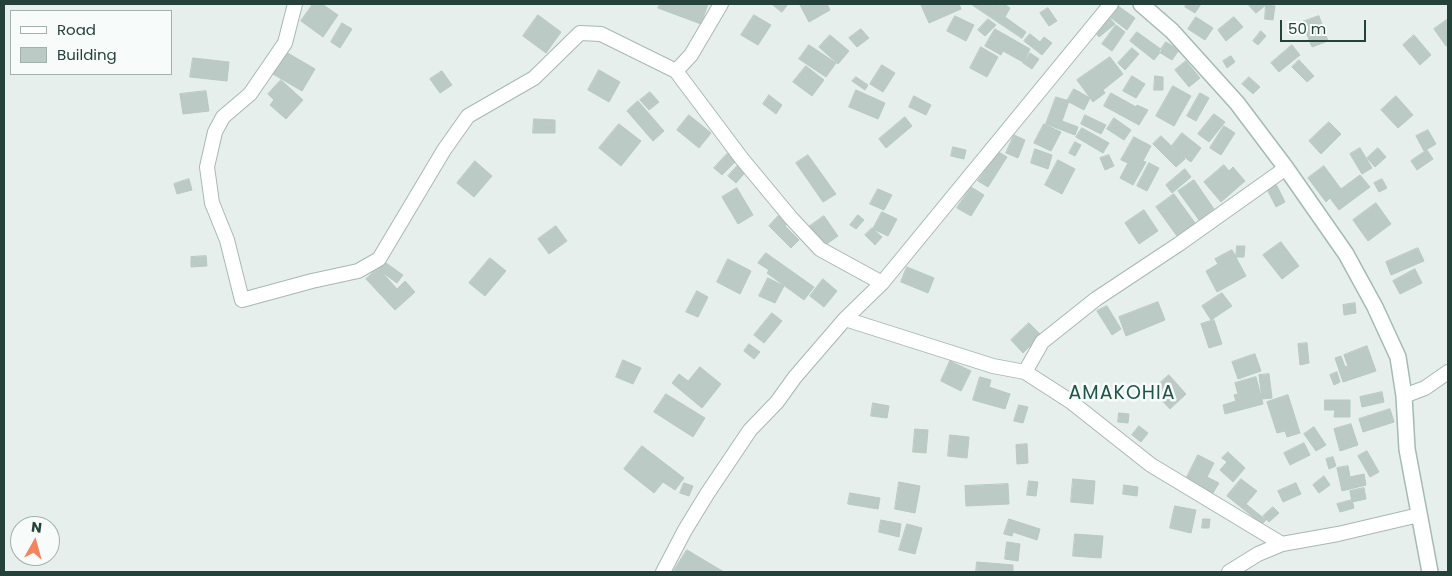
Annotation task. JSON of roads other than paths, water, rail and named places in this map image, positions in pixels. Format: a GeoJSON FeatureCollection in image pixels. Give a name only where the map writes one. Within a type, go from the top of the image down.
{"type":"FeatureCollection","features":[{"type":"Feature","properties":{"kind":"street"},"geometry":{"type":"LineString","coordinates":[[295,4],[285,43],[250,94],[223,117],[216,132],[206,167],[212,203],[227,240],[242,300],[358,271],[379,259],[444,150],[468,116],[534,78],[580,33],[601,34],[676,71],[742,159],[791,218],[820,249],[882,282]]}},
{"type":"Feature","properties":{"kind":"street"},"geometry":{"type":"LineString","coordinates":[[676,71],[691,55],[721,4]]}},
{"type":"Feature","properties":{"kind":"street"},"geometry":{"type":"LineString","coordinates":[[663,572],[694,516],[750,430],[777,402],[845,319],[882,282],[1111,4]]}},
{"type":"Feature","properties":{"kind":"street"},"geometry":{"type":"LineString","coordinates":[[1141,4],[1172,31],[1237,103],[1286,168],[1346,254],[1375,307],[1398,356],[1404,396],[1407,449],[1430,572]]}},
{"type":"Feature","properties":{"kind":"street"},"geometry":{"type":"LineString","coordinates":[[1025,372],[1042,342],[1096,299],[1179,244],[1286,168]]}},
{"type":"Feature","properties":{"kind":"street"},"geometry":{"type":"LineString","coordinates":[[845,319],[993,366],[1025,372],[1070,401],[1150,465],[1282,544]]}},
{"type":"Feature","properties":{"kind":"street"},"geometry":{"type":"LineString","coordinates":[[1404,396],[1425,388],[1448,372]]}},
{"type":"Feature","properties":{"kind":"street"},"geometry":{"type":"LineString","coordinates":[[1229,572],[1258,554],[1282,544],[1338,534],[1420,515]]}},
{"type":"Feature","properties":{"kind":"district","name":"AMAKOHIA"},"geometry":{"type":"Point","coordinates":[1122,394]}}]}
